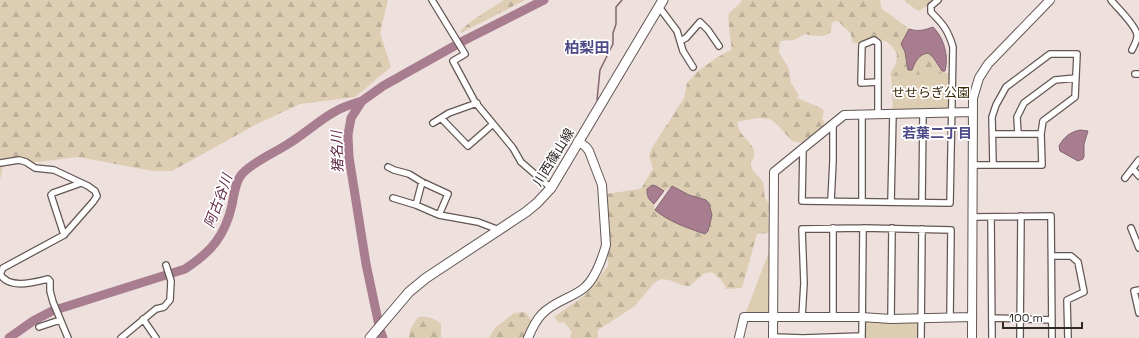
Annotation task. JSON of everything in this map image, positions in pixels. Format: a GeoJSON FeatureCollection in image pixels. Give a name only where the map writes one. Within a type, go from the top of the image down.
{"type":"FeatureCollection","features":[{"type":"Feature","properties":{"kind":"main road","name":"川西篠山線"},"geometry":{"type":"LineString","coordinates":[[370,338],[409,292],[426,278],[538,203],[551,188],[661,4]]}},
{"type":"Feature","properties":{"kind":"street"},"geometry":{"type":"LineString","coordinates":[[432,0],[465,54],[453,61],[477,103],[521,162],[551,188]]}},
{"type":"Feature","properties":{"kind":"street"},"geometry":{"type":"LineString","coordinates":[[803,148],[802,200],[950,203],[953,47],[949,33],[943,24],[931,12],[931,6],[938,0]]}},
{"type":"Feature","properties":{"kind":"street"},"geometry":{"type":"LineString","coordinates":[[972,338],[973,98],[979,78],[988,64],[1050,0]]}},
{"type":"Feature","properties":{"kind":"street"},"geometry":{"type":"LineString","coordinates":[[1111,0],[1132,25],[1138,37],[1132,50]]}},
{"type":"Feature","properties":{"kind":"street"},"geometry":{"type":"LineString","coordinates":[[661,4],[677,31],[682,51],[693,67]]}},
{"type":"Feature","properties":{"kind":"street"},"geometry":{"type":"LineString","coordinates":[[680,40],[686,38],[700,22],[708,30],[719,46]]}},
{"type":"Feature","properties":{"kind":"street"},"geometry":{"type":"LineString","coordinates":[[878,82],[861,83],[862,44],[874,40],[878,43],[878,82],[878,114]]}},
{"type":"Feature","properties":{"kind":"street"},"geometry":{"type":"LineString","coordinates":[[973,165],[1042,165],[1041,134],[1043,121],[1075,96],[1077,54],[1050,54],[1006,87],[996,105],[992,117],[993,164]]}},
{"type":"Feature","properties":{"kind":"street"},"geometry":{"type":"LineString","coordinates":[[1018,134],[1017,117],[1024,103],[1055,80],[1076,78]]}},
{"type":"Feature","properties":{"kind":"street"},"geometry":{"type":"LineString","coordinates":[[433,123],[449,114],[477,103]]}},
{"type":"Feature","properties":{"kind":"street"},"geometry":{"type":"LineString","coordinates":[[863,228],[862,337],[773,337],[774,172],[844,115],[973,112]]}},
{"type":"Feature","properties":{"kind":"street"},"geometry":{"type":"LineString","coordinates":[[891,202],[893,113]]}},
{"type":"Feature","properties":{"kind":"street"},"geometry":{"type":"LineString","coordinates":[[922,202],[923,113]]}},
{"type":"Feature","properties":{"kind":"street"},"geometry":{"type":"LineString","coordinates":[[862,114],[862,202]]}},
{"type":"Feature","properties":{"kind":"street"},"geometry":{"type":"LineString","coordinates":[[441,118],[468,146],[493,124]]}},
{"type":"Feature","properties":{"kind":"street"},"geometry":{"type":"LineString","coordinates":[[831,201],[833,124]]}},
{"type":"Feature","properties":{"kind":"street"},"geometry":{"type":"LineString","coordinates":[[993,134],[1041,134]]}},
{"type":"Feature","properties":{"kind":"street"},"geometry":{"type":"LineString","coordinates":[[528,338],[536,319],[542,313],[555,304],[585,288],[600,264],[604,253],[606,245],[602,185],[589,151],[578,141]]}},
{"type":"Feature","properties":{"kind":"street"},"geometry":{"type":"LineString","coordinates":[[0,163],[18,160],[26,162],[35,168],[54,170],[95,191],[96,196],[93,202],[64,235],[2,266],[1,270],[4,279],[24,284],[48,278],[50,281],[50,291],[53,302],[68,338]]}},
{"type":"Feature","properties":{"kind":"street"},"geometry":{"type":"LineString","coordinates":[[1125,178],[1139,160]]}},
{"type":"Feature","properties":{"kind":"street"},"geometry":{"type":"LineString","coordinates":[[388,167],[409,174],[448,194],[439,215]]}},
{"type":"Feature","properties":{"kind":"street"},"geometry":{"type":"LineString","coordinates":[[1133,169],[1139,176]]}},
{"type":"Feature","properties":{"kind":"street"},"geometry":{"type":"LineString","coordinates":[[416,205],[422,182]]}},
{"type":"Feature","properties":{"kind":"street"},"geometry":{"type":"LineString","coordinates":[[64,235],[52,195],[53,193],[81,183]]}},
{"type":"Feature","properties":{"kind":"street"},"geometry":{"type":"LineString","coordinates":[[393,198],[416,205],[439,215],[478,222],[499,230]]}},
{"type":"Feature","properties":{"kind":"street"},"geometry":{"type":"LineString","coordinates":[[1020,338],[1021,216]]}},
{"type":"Feature","properties":{"kind":"street"},"geometry":{"type":"LineString","coordinates":[[973,217],[1051,216],[1052,338]]}},
{"type":"Feature","properties":{"kind":"street"},"geometry":{"type":"LineString","coordinates":[[991,217],[992,338]]}},
{"type":"Feature","properties":{"kind":"street"},"geometry":{"type":"LineString","coordinates":[[802,317],[804,283],[802,228],[892,228],[951,230],[950,318]]}},
{"type":"Feature","properties":{"kind":"street"},"geometry":{"type":"LineString","coordinates":[[832,228],[833,318]]}},
{"type":"Feature","properties":{"kind":"street"},"geometry":{"type":"LineString","coordinates":[[891,319],[892,228]]}},
{"type":"Feature","properties":{"kind":"street"},"geometry":{"type":"LineString","coordinates":[[1131,228],[1139,248]]}},
{"type":"Feature","properties":{"kind":"street"},"geometry":{"type":"LineString","coordinates":[[921,338],[922,229]]}},
{"type":"Feature","properties":{"kind":"street"},"geometry":{"type":"LineString","coordinates":[[1052,256],[1071,256],[1078,262],[1084,292],[1067,300],[1068,338]]}},
{"type":"Feature","properties":{"kind":"street"},"geometry":{"type":"LineString","coordinates":[[121,338],[156,309],[164,306],[170,300],[171,281],[166,266]]}},
{"type":"Feature","properties":{"kind":"street"},"geometry":{"type":"LineString","coordinates":[[1139,290],[1134,291],[1139,313]]}},
{"type":"Feature","properties":{"kind":"street"},"geometry":{"type":"LineString","coordinates":[[739,338],[744,317],[861,317],[891,319],[971,317]]}},
{"type":"Feature","properties":{"kind":"street"},"geometry":{"type":"LineString","coordinates":[[39,327],[60,318]]}},
{"type":"Feature","properties":{"kind":"street"},"geometry":{"type":"LineString","coordinates":[[992,318],[1052,320]]}},
{"type":"Feature","properties":{"kind":"street"},"geometry":{"type":"LineString","coordinates":[[143,320],[156,338]]}},
{"type":"Feature","properties":{"kind":"green space"},"geometry":{"type":"Polygon","coordinates":[[[0,0],[388,0],[380,33],[391,67],[355,97],[300,104],[257,124],[172,171],[153,171],[78,157],[3,166],[0,180],[0,0]]]}},
{"type":"Feature","properties":{"kind":"green space"},"geometry":{"type":"Polygon","coordinates":[[[504,0],[525,0],[461,33],[461,30],[473,20],[504,0]]]}},
{"type":"Feature","properties":{"kind":"green space"},"geometry":{"type":"Polygon","coordinates":[[[742,0],[880,0],[881,8],[909,29],[901,44],[905,52],[908,70],[912,70],[916,61],[922,55],[928,53],[933,57],[941,71],[945,71],[944,80],[891,76],[890,74],[896,64],[897,54],[892,46],[886,41],[868,38],[859,44],[852,42],[851,34],[839,22],[835,21],[832,23],[831,32],[828,34],[815,36],[805,34],[794,40],[780,41],[779,52],[789,69],[791,83],[799,95],[797,98],[821,108],[824,111],[822,118],[826,127],[805,143],[792,141],[775,122],[769,119],[757,118],[737,122],[742,134],[750,143],[754,151],[751,166],[753,171],[763,183],[765,198],[770,205],[768,215],[769,233],[757,234],[742,288],[726,289],[720,279],[711,272],[703,274],[689,286],[661,279],[654,283],[635,306],[598,330],[598,338],[570,338],[572,332],[564,322],[560,323],[554,317],[584,296],[608,266],[606,194],[640,189],[644,184],[653,169],[649,156],[652,148],[684,98],[687,83],[698,71],[732,49],[729,30],[729,14],[742,0]],[[652,185],[649,200],[654,204],[655,210],[673,221],[705,234],[706,200],[689,195],[672,186],[664,191],[652,185]]]}},
{"type":"Feature","properties":{"kind":"green space"},"geometry":{"type":"Polygon","coordinates":[[[904,0],[932,0],[927,6],[919,11],[904,0]]]}},
{"type":"Feature","properties":{"kind":"green space","name":"せせらぎ公園"},"geometry":{"type":"Polygon","coordinates":[[[949,73],[949,108],[946,111],[893,110],[891,76],[949,73]]]}},
{"type":"Feature","properties":{"kind":"green space"},"geometry":{"type":"Polygon","coordinates":[[[774,239],[773,317],[744,317],[774,239]]]}},
{"type":"Feature","properties":{"kind":"green space"},"geometry":{"type":"Polygon","coordinates":[[[524,312],[532,321],[524,338],[489,338],[495,328],[514,313],[524,312]]]}},
{"type":"Feature","properties":{"kind":"green space"},"geometry":{"type":"Polygon","coordinates":[[[418,317],[430,318],[441,324],[441,338],[409,338],[410,330],[418,317]]]}},
{"type":"Feature","properties":{"kind":"green space"},"geometry":{"type":"Polygon","coordinates":[[[861,317],[921,318],[921,338],[862,338],[861,317]]]}},
{"type":"Feature","properties":{"kind":"shaded area"},"geometry":{"type":"Polygon","coordinates":[[[933,27],[940,36],[945,48],[945,71],[942,71],[933,57],[928,53],[922,55],[916,61],[912,70],[908,70],[905,52],[901,44],[909,29],[921,30],[933,27]]]}},
{"type":"Feature","properties":{"kind":"shaded area"},"geometry":{"type":"Polygon","coordinates":[[[1080,130],[1088,131],[1084,144],[1083,159],[1078,161],[1060,151],[1059,146],[1068,135],[1080,130]]]}},
{"type":"Feature","properties":{"kind":"shaded area"},"geometry":{"type":"Polygon","coordinates":[[[652,185],[664,191],[654,204],[649,199],[647,194],[647,189],[652,185]]]}},
{"type":"Feature","properties":{"kind":"shaded area"},"geometry":{"type":"Polygon","coordinates":[[[672,186],[689,195],[706,200],[709,204],[712,215],[708,231],[705,234],[672,221],[655,210],[672,186]]]}},
{"type":"Feature","properties":{"kind":"waterway","name":"猪名川"},"geometry":{"type":"LineString","coordinates":[[383,338],[366,264],[349,157],[348,135],[351,118],[362,101],[383,86],[465,40],[544,0]]}},
{"type":"Feature","properties":{"kind":"waterway"},"geometry":{"type":"LineString","coordinates":[[597,100],[600,70],[613,44],[613,33],[616,24],[616,7],[622,0]]}},
{"type":"Feature","properties":{"kind":"waterway","name":"阿古谷川"},"geometry":{"type":"LineString","coordinates":[[9,338],[33,321],[52,311],[185,269],[194,263],[216,242],[221,234],[229,216],[238,181],[246,170],[330,115],[342,108],[362,101]]}},
{"type":"Feature","properties":{"kind":"district","name":"柏梨田"},"geometry":{"type":"Point","coordinates":[587,48]}},
{"type":"Feature","properties":{"kind":"district","name":"若葉二丁目"},"geometry":{"type":"Point","coordinates":[937,133]}}]}
